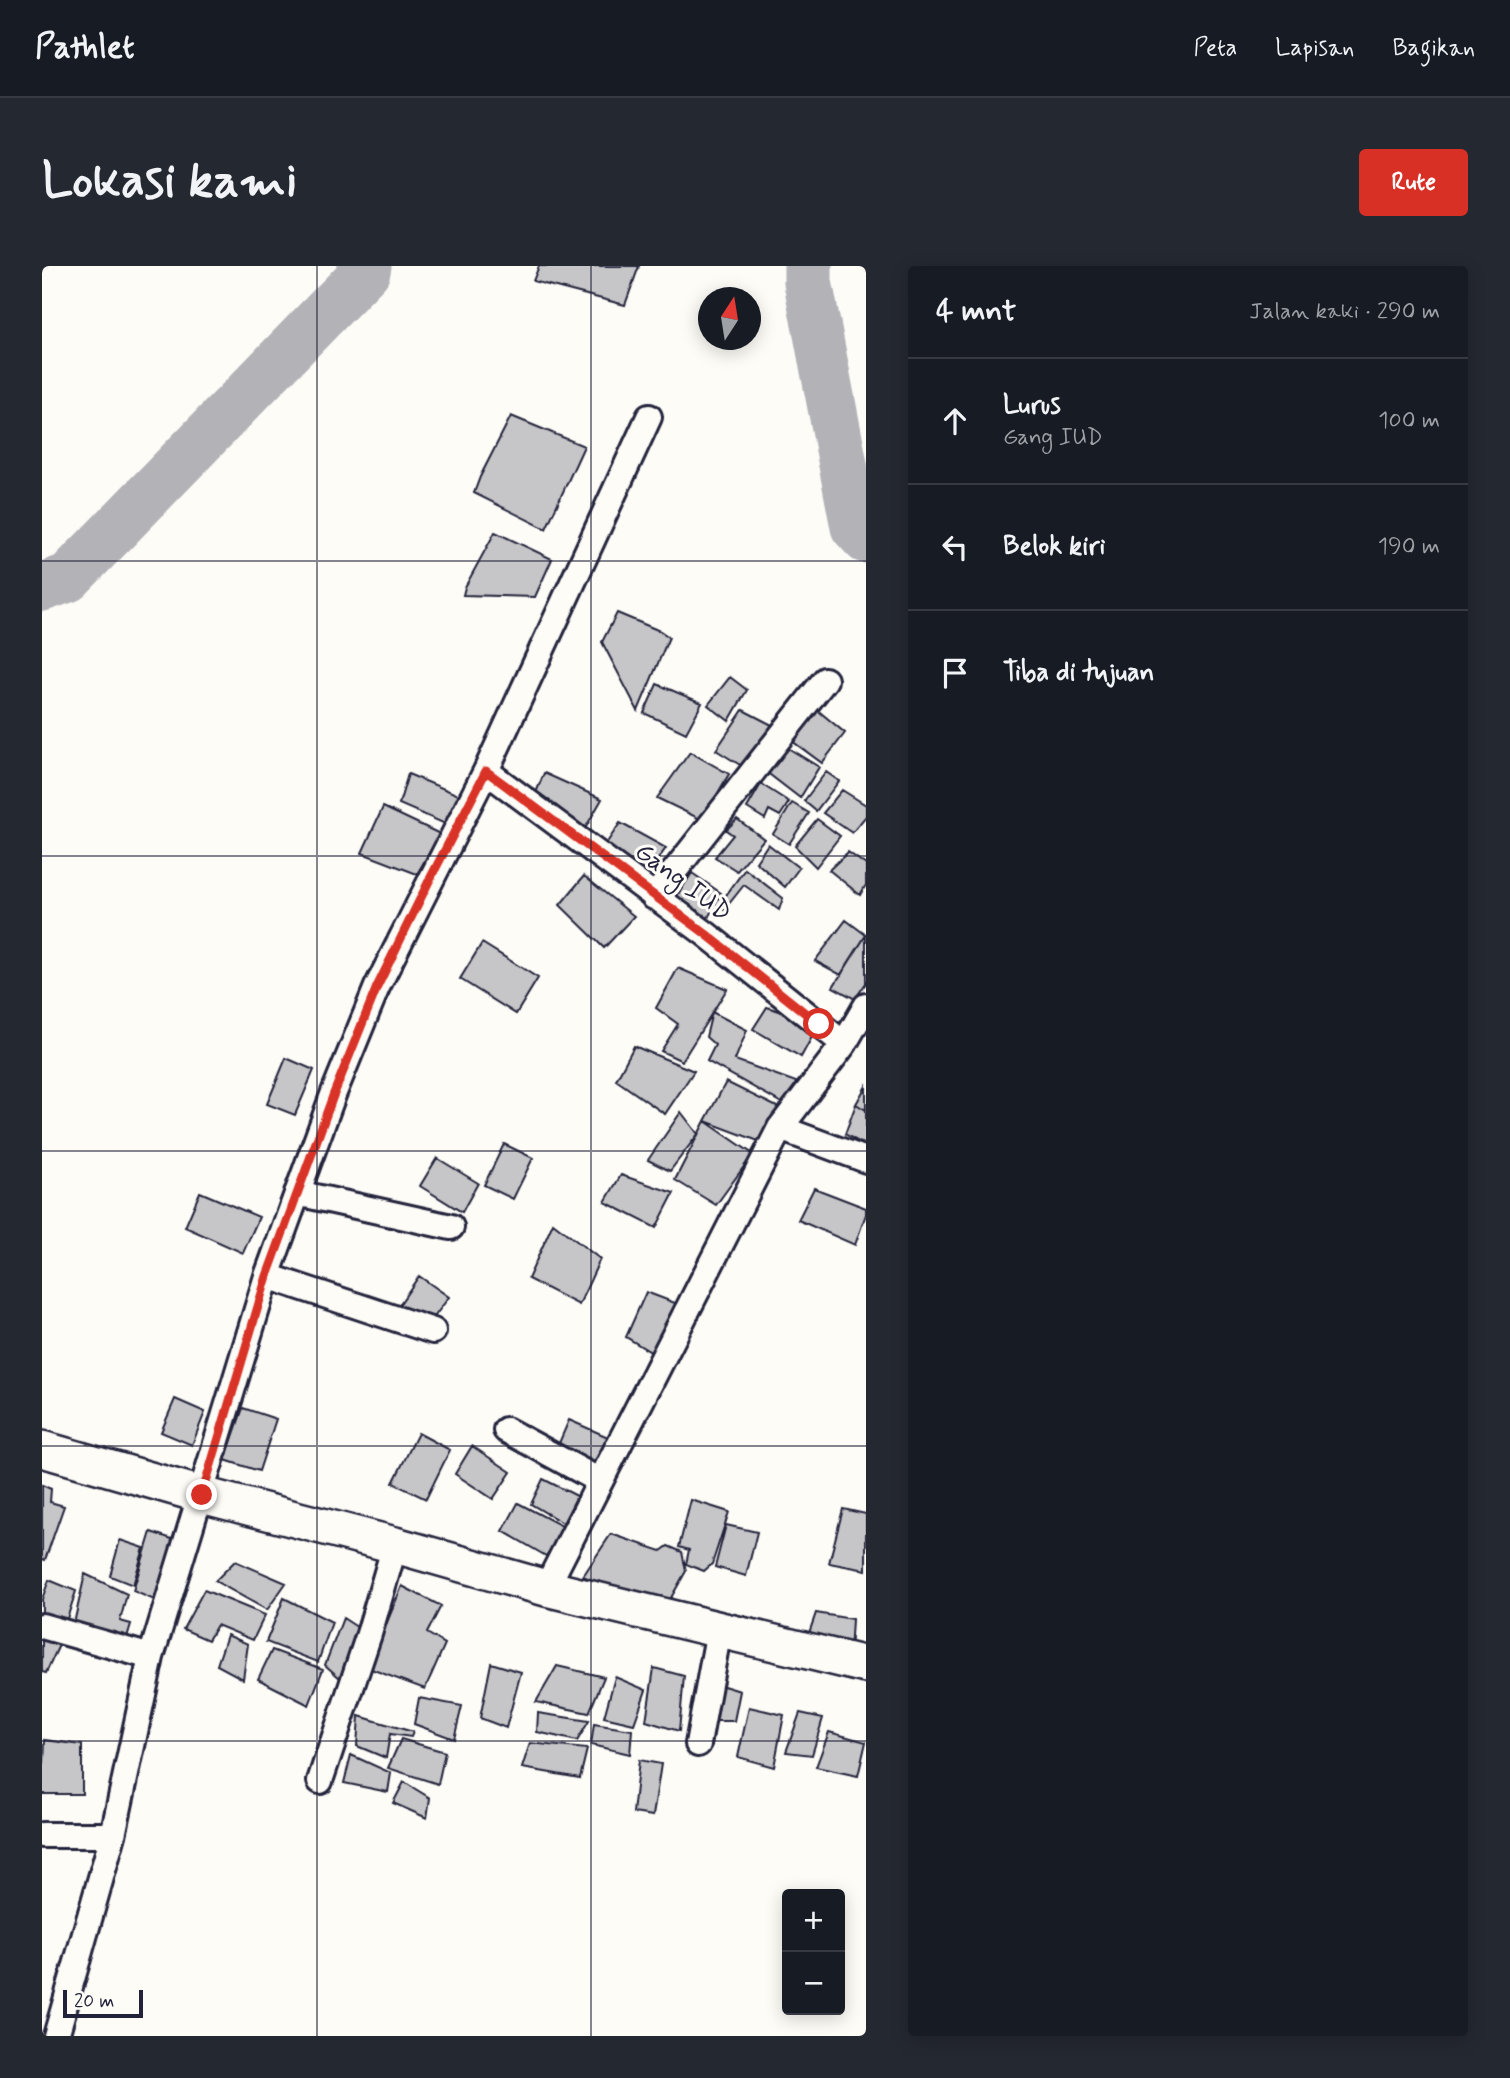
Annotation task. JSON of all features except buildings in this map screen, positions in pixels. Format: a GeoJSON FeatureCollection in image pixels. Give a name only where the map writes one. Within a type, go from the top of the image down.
{"type":"FeatureCollection","features":[{"type":"Feature","properties":{"kind":"main road"},"geometry":{"type":"LineString","coordinates":[[42,1448],[202,1495],[395,1545],[546,1588],[866,1665]]}},
{"type":"Feature","properties":{"kind":"street"},"geometry":{"type":"LineString","coordinates":[[56,2036],[113,1835],[151,1657],[267,1276],[297,1194],[377,987],[486,771],[649,417]]}},
{"type":"Feature","properties":{"kind":"street"},"geometry":{"type":"LineString","coordinates":[[654,897],[825,680]]}},
{"type":"Feature","properties":{"kind":"street","name":"Gang IUD"},"geometry":{"type":"LineString","coordinates":[[486,771],[706,934],[844,1044]]}},
{"type":"Feature","properties":{"kind":"street"},"geometry":{"type":"LineString","coordinates":[[546,1588],[780,1128],[844,1044],[866,1006]]}},
{"type":"Feature","properties":{"kind":"street"},"geometry":{"type":"LineString","coordinates":[[780,1128],[866,1160]]}},
{"type":"Feature","properties":{"kind":"street"},"geometry":{"type":"LineString","coordinates":[[297,1194],[451,1227]]}},
{"type":"Feature","properties":{"kind":"street"},"geometry":{"type":"LineString","coordinates":[[267,1276],[433,1331]]}},
{"type":"Feature","properties":{"kind":"street"},"geometry":{"type":"LineString","coordinates":[[506,1430],[600,1481]]}},
{"type":"Feature","properties":{"kind":"street"},"geometry":{"type":"LineString","coordinates":[[320,1781],[369,1634],[395,1545]]}},
{"type":"Feature","properties":{"kind":"street"},"geometry":{"type":"LineString","coordinates":[[42,1626],[151,1657]]}},
{"type":"Feature","properties":{"kind":"street"},"geometry":{"type":"LineString","coordinates":[[698,1744],[719,1630]]}},
{"type":"Feature","properties":{"kind":"street"},"geometry":{"type":"LineString","coordinates":[[42,1835],[113,1835]]}},
{"type":"Feature","properties":{"kind":"waterway"},"geometry":{"type":"LineString","coordinates":[[42,587],[68,578],[366,271],[367,266]]}},
{"type":"Feature","properties":{"kind":"waterway"},"geometry":{"type":"LineString","coordinates":[[808,266],[808,282],[855,527],[866,539]]}},
{"type":"Feature","properties":{"kind":"route"},"geometry":{"type":"LineString","coordinates":[[202,1495],[267,1276],[333,1096],[377,987],[486,771],[706,934],[819,1024]]}}]}
